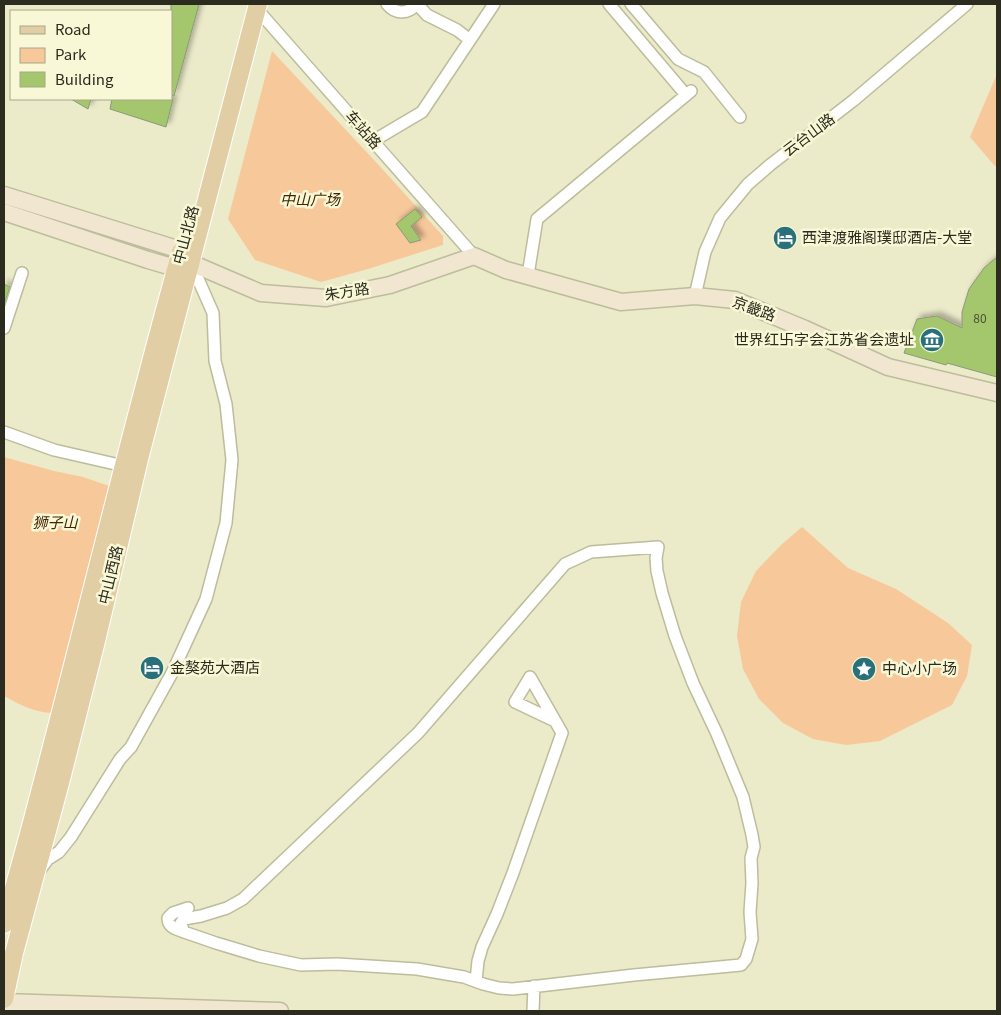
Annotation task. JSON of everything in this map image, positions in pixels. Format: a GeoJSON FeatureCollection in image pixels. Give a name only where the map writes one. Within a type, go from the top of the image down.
{"type":"FeatureCollection","features":[{"type":"Feature","properties":{"kind":"main road","name":"中山西路"},"geometry":{"type":"LineString","coordinates":[[4,1000],[14,954],[96,641],[186,262],[220,151],[253,5]]}},
{"type":"Feature","properties":{"kind":"main road","name":"中山北路"},"geometry":{"type":"LineString","coordinates":[[124,466],[186,262],[253,5]]}},
{"type":"Feature","properties":{"kind":"main road","name":"中山西路"},"geometry":{"type":"LineString","coordinates":[[4,924],[39,798],[124,466]]}},
{"type":"Feature","properties":{"kind":"street"},"geometry":{"type":"LineString","coordinates":[[387,4],[392,10],[402,12],[408,11],[417,4],[427,15],[457,30],[470,40]]}},
{"type":"Feature","properties":{"kind":"street"},"geometry":{"type":"LineString","coordinates":[[373,141],[422,112],[494,4]]}},
{"type":"Feature","properties":{"kind":"street"},"geometry":{"type":"LineString","coordinates":[[528,275],[537,219],[688,93],[609,4]]}},
{"type":"Feature","properties":{"kind":"street"},"geometry":{"type":"LineString","coordinates":[[631,4],[678,59],[704,72],[740,117]]}},
{"type":"Feature","properties":{"kind":"street","name":"云台山路"},"geometry":{"type":"LineString","coordinates":[[694,296],[705,252],[720,218],[748,184],[854,100],[967,4]]}},
{"type":"Feature","properties":{"kind":"street","name":"车站路"},"geometry":{"type":"LineString","coordinates":[[253,5],[474,256]]}},
{"type":"Feature","properties":{"kind":"street","name":"朱方路"},"geometry":{"type":"LineString","coordinates":[[4,195],[186,262],[261,293],[326,298],[390,285],[474,256]]}},
{"type":"Feature","properties":{"kind":"street","name":"朱方路"},"geometry":{"type":"LineString","coordinates":[[4,212],[186,262]]}},
{"type":"Feature","properties":{"kind":"street","name":"京畿路"},"geometry":{"type":"LineString","coordinates":[[474,256],[506,270],[621,302],[694,296],[735,300],[805,329],[888,367],[997,393]]}},
{"type":"Feature","properties":{"kind":"street"},"geometry":{"type":"LineString","coordinates":[[35,877],[48,859],[59,852],[72,837],[120,759],[131,747],[172,673],[206,599],[226,523],[232,460],[226,404],[215,361],[213,314],[186,262]]}},
{"type":"Feature","properties":{"kind":"street"},"geometry":{"type":"LineString","coordinates":[[4,328],[22,273]]}},
{"type":"Feature","properties":{"kind":"street"},"geometry":{"type":"LineString","coordinates":[[4,432],[54,450],[124,466]]}},
{"type":"Feature","properties":{"kind":"street"},"geometry":{"type":"LineString","coordinates":[[184,932],[181,923],[184,919],[227,908],[242,899],[418,733],[565,564],[591,552],[658,547],[656,558],[657,571],[675,636],[693,683],[743,797],[752,836],[754,847],[751,858],[750,912],[752,939],[746,959],[741,965],[634,974],[513,989],[499,988],[464,977],[417,969],[337,964],[300,965],[259,956],[216,944],[184,932],[168,923],[168,918],[173,913],[188,908]]}},
{"type":"Feature","properties":{"kind":"street"},"geometry":{"type":"LineString","coordinates":[[476,981],[478,961],[482,948],[513,873],[562,733],[555,721]]}},
{"type":"Feature","properties":{"kind":"street"},"geometry":{"type":"LineString","coordinates":[[533,1011],[534,986]]}},
{"type":"Feature","properties":{"kind":"street"},"geometry":{"type":"LineString","coordinates":[[4,1000],[280,1011]]}},
{"type":"Feature","properties":{"kind":"green space","name":"中山广场"},"geometry":{"type":"Polygon","coordinates":[[[272,51],[443,236],[443,245],[321,282],[255,260],[228,219],[272,51]]]}},
{"type":"Feature","properties":{"kind":"green space"},"geometry":{"type":"Polygon","coordinates":[[[997,74],[997,167],[970,137],[997,74]]]}},
{"type":"Feature","properties":{"kind":"green space","name":"狮子山"},"geometry":{"type":"Polygon","coordinates":[[[4,457],[83,477],[118,489],[51,713],[32,709],[4,696],[4,457]]]}},
{"type":"Feature","properties":{"kind":"green space"},"geometry":{"type":"Polygon","coordinates":[[[802,527],[848,568],[896,589],[948,623],[972,645],[967,676],[952,705],[880,741],[846,745],[813,739],[783,723],[759,699],[743,669],[737,636],[741,602],[756,571],[781,545],[802,527]]]}},
{"type":"Feature","properties":{"kind":"building"},"geometry":{"type":"Polygon","coordinates":[[[171,4],[199,4],[174,96],[172,95],[171,4]]]}},
{"type":"Feature","properties":{"kind":"building"},"geometry":{"type":"Polygon","coordinates":[[[173,99],[166,127],[110,109],[112,100],[173,99]]]}},
{"type":"Feature","properties":{"kind":"building"},"geometry":{"type":"Polygon","coordinates":[[[73,100],[91,100],[88,109],[73,100]]]}},
{"type":"Feature","properties":{"kind":"building"},"geometry":{"type":"Polygon","coordinates":[[[415,209],[422,217],[411,226],[421,240],[410,243],[396,224],[415,209]]]}},
{"type":"Feature","properties":{"kind":"building"},"geometry":{"type":"Polygon","coordinates":[[[997,257],[997,377],[904,353],[917,319],[937,316],[962,328],[962,312],[969,289],[984,268],[997,257]]]}},
{"type":"Feature","properties":{"kind":"building"},"geometry":{"type":"Polygon","coordinates":[[[4,284],[10,287],[4,305],[4,284]]]}},
{"type":"Feature","properties":{"kind":"place","name":"西津渡雅阁璞邸酒店-大堂"},"geometry":{"type":"Point","coordinates":[785,238]}},
{"type":"Feature","properties":{"kind":"place","name":"世界红卐字会江苏省会遗址"},"geometry":{"type":"Point","coordinates":[932,340]}},
{"type":"Feature","properties":{"kind":"place","name":"金獒苑大酒店"},"geometry":{"type":"Point","coordinates":[152,668]}},
{"type":"Feature","properties":{"kind":"place","name":"中心小广场"},"geometry":{"type":"Point","coordinates":[864,669]}}]}
